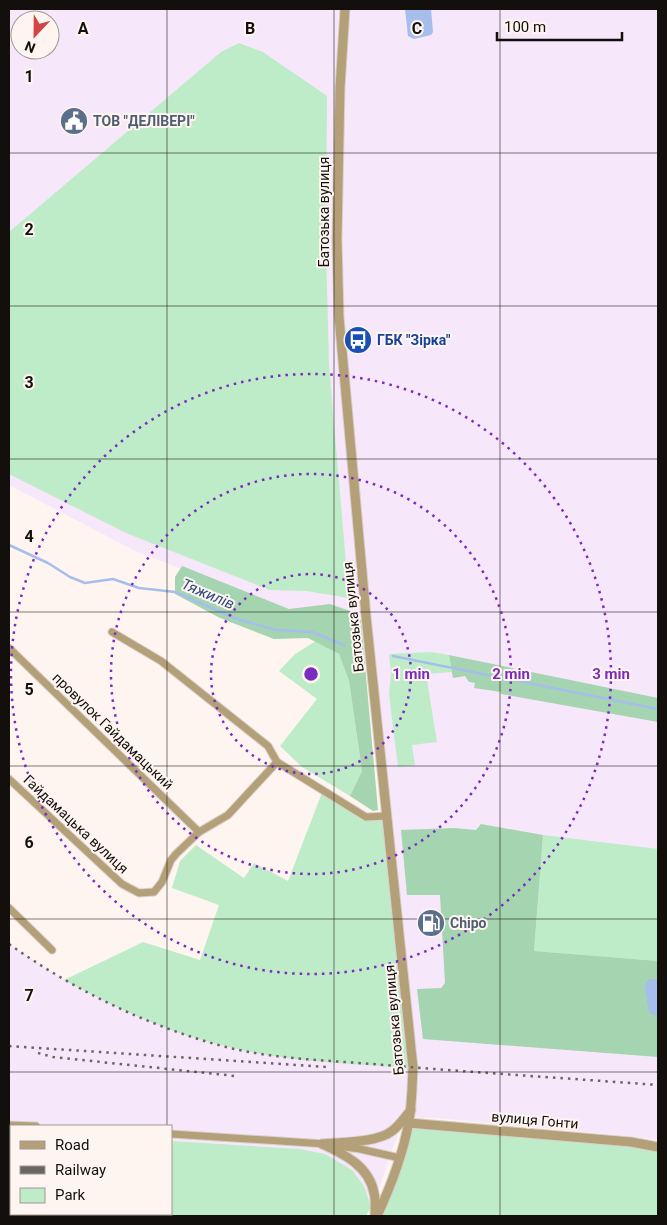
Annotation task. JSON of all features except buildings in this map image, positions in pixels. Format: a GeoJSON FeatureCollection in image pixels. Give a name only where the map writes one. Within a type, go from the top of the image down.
{"type":"FeatureCollection","features":[{"type":"Feature","properties":{"kind":"street","name":"Батозька вулиця"},"geometry":{"type":"LineString","coordinates":[[345,9],[340,88],[337,239],[339,317],[366,616],[413,1065],[409,1123],[391,1185],[376,1216]]}},
{"type":"Feature","properties":{"kind":"street"},"geometry":{"type":"LineString","coordinates":[[112,632],[169,667],[268,746],[276,762],[366,817],[387,816]]}},
{"type":"Feature","properties":{"kind":"street","name":"провулок Гайдамацький"},"geometry":{"type":"LineString","coordinates":[[9,648],[199,832]]}},
{"type":"Feature","properties":{"kind":"street","name":"Гайдамацька вулиця"},"geometry":{"type":"LineString","coordinates":[[9,779],[122,884],[139,893],[154,892],[162,882],[171,860],[199,832],[228,815],[276,762]]}},
{"type":"Feature","properties":{"kind":"street"},"geometry":{"type":"LineString","coordinates":[[9,908],[52,950]]}},
{"type":"Feature","properties":{"kind":"street"},"geometry":{"type":"LineString","coordinates":[[322,1144],[365,1140],[386,1135],[393,1131],[411,1110]]}},
{"type":"Feature","properties":{"kind":"street","name":"вулиця Гонти"},"geometry":{"type":"LineString","coordinates":[[409,1123],[631,1142],[658,1147]]}},
{"type":"Feature","properties":{"kind":"street"},"geometry":{"type":"LineString","coordinates":[[172,1134],[322,1144],[360,1148],[400,1158]]}},
{"type":"Feature","properties":{"kind":"street"},"geometry":{"type":"LineString","coordinates":[[322,1144],[349,1157],[363,1170],[370,1181],[374,1193],[376,1216]]}},
{"type":"Feature","properties":{"kind":"shaded area"},"geometry":{"type":"Polygon","coordinates":[[[9,9],[658,9],[658,1140],[436,1118],[404,1117],[378,1191],[366,1216],[9,1216],[9,944],[84,991],[144,1018],[205,1041],[284,1057],[413,1065],[365,616],[285,609],[135,551],[9,485],[9,9]]]}},
{"type":"Feature","properties":{"kind":"green space"},"geometry":{"type":"Polygon","coordinates":[[[239,43],[263,52],[327,96],[326,247],[329,365],[349,598],[306,591],[270,590],[126,533],[9,474],[9,232],[221,52],[239,43]]]}},
{"type":"Feature","properties":{"kind":"green space"},"geometry":{"type":"Polygon","coordinates":[[[182,566],[289,609],[330,604],[353,612],[361,620],[378,810],[373,811],[350,796],[362,771],[349,681],[339,654],[308,638],[274,639],[220,618],[175,594],[175,577],[182,566]]]}},
{"type":"Feature","properties":{"kind":"green space"},"geometry":{"type":"Polygon","coordinates":[[[316,641],[339,654],[349,681],[362,771],[350,796],[302,767],[280,746],[317,699],[279,671],[295,654],[316,641]]]}},
{"type":"Feature","properties":{"kind":"green space"},"geometry":{"type":"Polygon","coordinates":[[[431,652],[449,655],[452,672],[426,674],[437,742],[412,745],[415,765],[398,767],[389,694],[391,673],[389,654],[431,652]]]}},
{"type":"Feature","properties":{"kind":"green space"},"geometry":{"type":"Polygon","coordinates":[[[449,655],[658,698],[658,722],[474,688],[475,683],[469,682],[465,676],[453,678],[449,655]]]}},
{"type":"Feature","properties":{"kind":"green space"},"geometry":{"type":"Polygon","coordinates":[[[323,790],[366,817],[387,816],[413,1068],[344,1064],[274,1056],[207,1042],[144,1019],[64,980],[143,942],[200,960],[219,905],[172,888],[180,861],[196,845],[244,878],[254,863],[288,881],[323,790]]]}},
{"type":"Feature","properties":{"kind":"green space"},"geometry":{"type":"Polygon","coordinates":[[[481,824],[543,835],[534,951],[658,961],[658,1057],[423,1039],[417,989],[441,988],[445,983],[440,895],[407,895],[401,830],[454,828],[476,830],[481,824]]]}},
{"type":"Feature","properties":{"kind":"green space"},"geometry":{"type":"Polygon","coordinates":[[[543,835],[658,849],[658,961],[534,951],[543,835]]]}},
{"type":"Feature","properties":{"kind":"green space"},"geometry":{"type":"Polygon","coordinates":[[[409,1123],[658,1147],[658,1216],[377,1216],[409,1123]]]}},
{"type":"Feature","properties":{"kind":"green space"},"geometry":{"type":"Polygon","coordinates":[[[9,1131],[10,1215],[172,1215],[172,1141],[300,1149],[325,1154],[352,1170],[364,1186],[371,1207],[366,1216],[9,1216],[9,1131]]]}},
{"type":"Feature","properties":{"kind":"water"},"geometry":{"type":"Polygon","coordinates":[[[405,9],[431,9],[433,32],[431,35],[414,39],[408,36],[405,9]]]}},
{"type":"Feature","properties":{"kind":"water"},"geometry":{"type":"Polygon","coordinates":[[[651,979],[658,979],[658,1016],[649,1012],[645,989],[646,982],[651,979]]]}},
{"type":"Feature","properties":{"kind":"waterway","name":"Тяжилів"},"geometry":{"type":"LineString","coordinates":[[9,545],[85,583],[113,579],[139,588],[175,592],[237,619],[276,630],[312,632],[344,645]]}},
{"type":"Feature","properties":{"kind":"waterway","name":"Тяжилів"},"geometry":{"type":"LineString","coordinates":[[393,656],[658,709]]}},
{"type":"Feature","properties":{"kind":"railway"},"geometry":{"type":"LineString","coordinates":[[9,944],[86,992],[141,1018],[197,1039],[244,1051],[280,1057],[658,1085]]}},
{"type":"Feature","properties":{"kind":"railway"},"geometry":{"type":"LineString","coordinates":[[9,1046],[327,1067]]}},
{"type":"Feature","properties":{"kind":"railway"},"geometry":{"type":"LineString","coordinates":[[38,1053],[53,1057],[235,1076]]}},
{"type":"Feature","properties":{"kind":"place","name":"ТОВ \"ДЕЛІВЕРІ\""},"geometry":{"type":"Point","coordinates":[74,121]}},
{"type":"Feature","properties":{"kind":"place","name":"ГБК \"Зірка\""},"geometry":{"type":"Point","coordinates":[358,340]}},
{"type":"Feature","properties":{"kind":"place","name":"Chipo"},"geometry":{"type":"Point","coordinates":[431,923]}}]}
